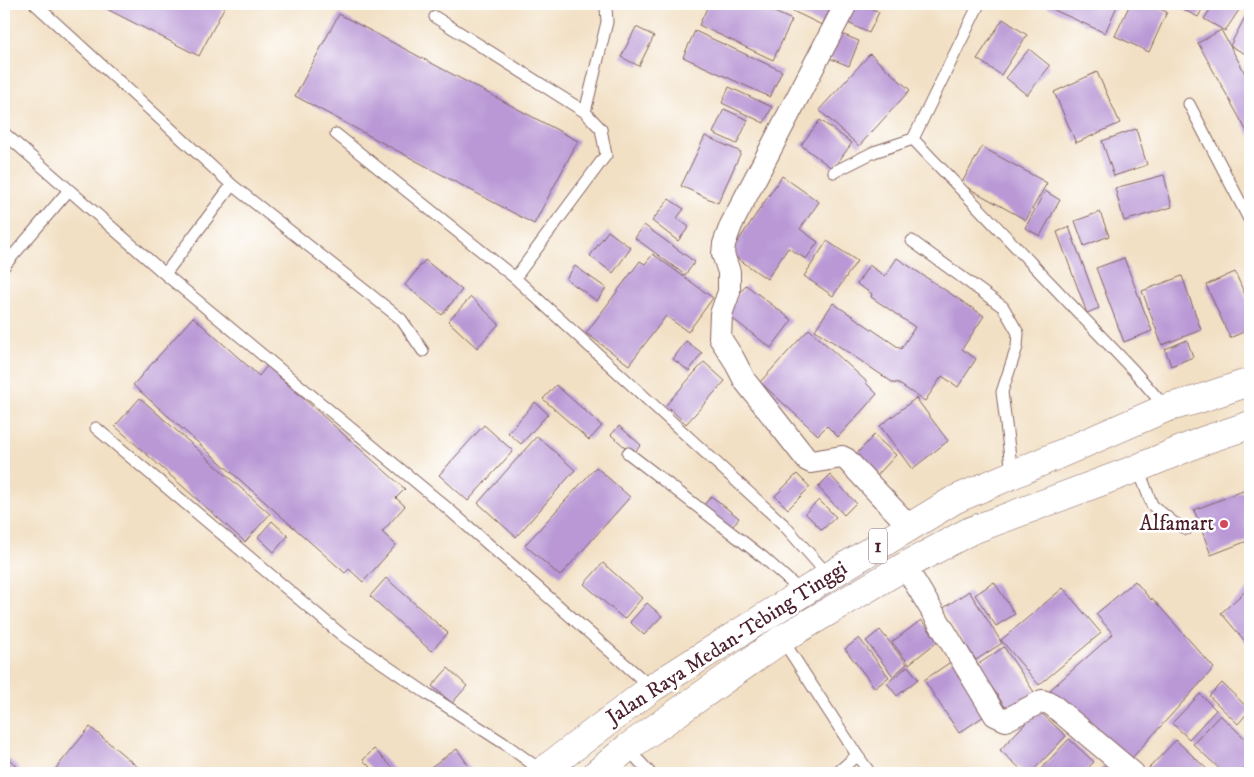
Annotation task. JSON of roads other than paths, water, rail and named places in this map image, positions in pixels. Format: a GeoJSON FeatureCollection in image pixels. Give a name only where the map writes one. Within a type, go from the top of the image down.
{"type":"FeatureCollection","features":[{"type":"Feature","properties":{"kind":"highway","name":"Jalan Raya Medan-Tebing Tinggi"},"geometry":{"type":"LineString","coordinates":[[541,772],[652,688],[829,576],[954,500],[1012,473],[1166,408],[1250,382]]}},
{"type":"Feature","properties":{"kind":"highway","name":"Jalan Raya Medan-Tebing Tinggi"},"geometry":{"type":"LineString","coordinates":[[597,773],[627,748],[782,639],[905,566],[970,531],[1250,424]]}},
{"type":"Feature","properties":{"kind":"street"},"geometry":{"type":"LineString","coordinates":[[846,4],[731,225],[724,244],[723,254],[729,272],[729,292],[720,314],[720,338],[734,358],[746,381],[807,460],[812,462],[837,457],[846,458],[910,527]]}},
{"type":"Feature","properties":{"kind":"street"},"geometry":{"type":"LineString","coordinates":[[905,566],[995,715],[1006,720],[1042,701],[1051,704],[1133,773]]}},
{"type":"Feature","properties":{"kind":"lane"},"geometry":{"type":"LineString","coordinates":[[35,4],[232,185],[401,319],[423,351]]}},
{"type":"Feature","properties":{"kind":"lane"},"geometry":{"type":"LineString","coordinates":[[585,112],[607,22],[604,4]]}},
{"type":"Feature","properties":{"kind":"lane"},"geometry":{"type":"LineString","coordinates":[[834,172],[874,152],[913,140],[979,4]]}},
{"type":"Feature","properties":{"kind":"lane"},"geometry":{"type":"LineString","coordinates":[[435,17],[585,112],[601,129],[606,155],[515,278]]}},
{"type":"Feature","properties":{"kind":"lane"},"geometry":{"type":"LineString","coordinates":[[1189,104],[1250,221]]}},
{"type":"Feature","properties":{"kind":"lane"},"geometry":{"type":"LineString","coordinates":[[4,133],[166,274],[446,507],[652,688]]}},
{"type":"Feature","properties":{"kind":"lane"},"geometry":{"type":"LineString","coordinates":[[336,134],[515,278],[783,524],[829,576]]}},
{"type":"Feature","properties":{"kind":"lane"},"geometry":{"type":"LineString","coordinates":[[913,140],[1133,370],[1166,408]]}},
{"type":"Feature","properties":{"kind":"lane"},"geometry":{"type":"LineString","coordinates":[[166,274],[232,185]]}},
{"type":"Feature","properties":{"kind":"lane"},"geometry":{"type":"LineString","coordinates":[[4,266],[68,190]]}},
{"type":"Feature","properties":{"kind":"lane"},"geometry":{"type":"LineString","coordinates":[[912,242],[1003,307],[1018,334],[1017,347],[1002,392],[1012,473]]}},
{"type":"Feature","properties":{"kind":"lane"},"geometry":{"type":"LineString","coordinates":[[96,428],[343,636],[505,744],[541,772]]}},
{"type":"Feature","properties":{"kind":"lane"},"geometry":{"type":"LineString","coordinates":[[628,453],[764,558],[803,593]]}},
{"type":"Feature","properties":{"kind":"lane"},"geometry":{"type":"LineString","coordinates":[[1138,468],[1152,504],[1174,523],[1187,530]]}},
{"type":"Feature","properties":{"kind":"lane"},"geometry":{"type":"LineString","coordinates":[[782,639],[870,773]]}},
{"type":"Feature","properties":{"kind":"lane"},"geometry":{"type":"LineString","coordinates":[[627,748],[650,773]]}},
{"type":"Feature","properties":{"kind":"lane"},"geometry":{"type":"LineString","coordinates":[[837,773],[857,755]]}},
{"type":"Feature","properties":{"kind":"place","name":"Alfamart"},"geometry":{"type":"Point","coordinates":[1224,524]}}]}
